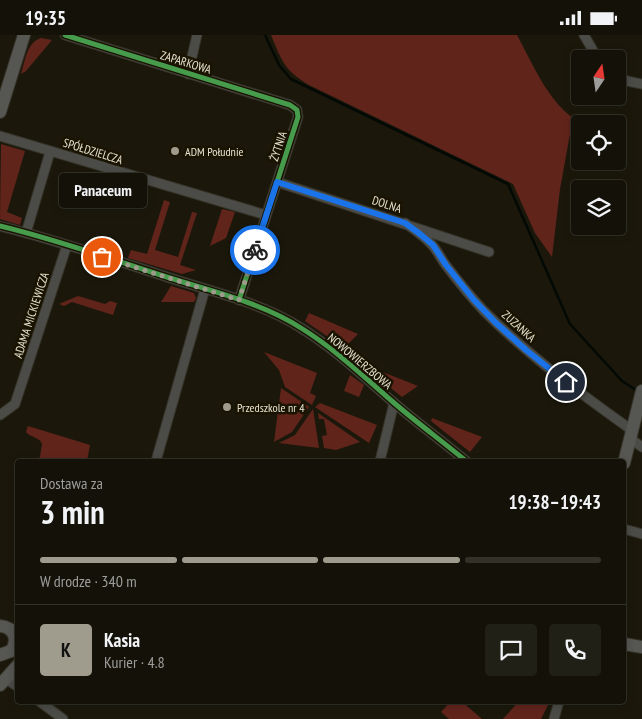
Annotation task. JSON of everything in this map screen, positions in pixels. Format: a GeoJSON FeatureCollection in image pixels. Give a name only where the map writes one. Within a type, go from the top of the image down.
{"type":"FeatureCollection","features":[{"type":"Feature","properties":{"kind":"street"},"geometry":{"type":"LineString","coordinates":[[0,112],[24,35]]}},
{"type":"Feature","properties":{"kind":"street","name":"ZAPARKOWA"},"geometry":{"type":"LineString","coordinates":[[65,35],[290,105],[295,107],[298,112]]}},
{"type":"Feature","properties":{"kind":"street"},"geometry":{"type":"LineString","coordinates":[[188,74],[197,35]]}},
{"type":"Feature","properties":{"kind":"street"},"geometry":{"type":"LineString","coordinates":[[584,35],[593,50]]}},
{"type":"Feature","properties":{"kind":"street"},"geometry":{"type":"LineString","coordinates":[[626,80],[642,84]]}},
{"type":"Feature","properties":{"kind":"street","name":"ŻYTNIA"},"geometry":{"type":"LineString","coordinates":[[239,300],[298,112]]}},
{"type":"Feature","properties":{"kind":"street","name":"SPÓŁDZIELCZA"},"geometry":{"type":"LineString","coordinates":[[0,136],[266,215]]}},
{"type":"Feature","properties":{"kind":"street"},"geometry":{"type":"LineString","coordinates":[[26,233],[50,152]]}},
{"type":"Feature","properties":{"kind":"street","name":"DOLNA"},"geometry":{"type":"LineString","coordinates":[[277,182],[489,252]]}},
{"type":"Feature","properties":{"kind":"street","name":"ZUZANKA"},"geometry":{"type":"LineString","coordinates":[[405,223],[433,245],[446,265],[474,300],[496,323],[526,350],[632,435],[642,447]]}},
{"type":"Feature","properties":{"kind":"street","name":"NOWOWIERZBOWA"},"geometry":{"type":"LineString","coordinates":[[0,226],[67,245],[239,300],[270,312],[306,331],[344,359],[394,403],[464,459]]}},
{"type":"Feature","properties":{"kind":"street","name":"ADAMA MICKIEWICZA"},"geometry":{"type":"LineString","coordinates":[[0,415],[14,404],[67,245]]}},
{"type":"Feature","properties":{"kind":"street"},"geometry":{"type":"LineString","coordinates":[[157,459],[205,289]]}},
{"type":"Feature","properties":{"kind":"street"},"geometry":{"type":"LineString","coordinates":[[625,459],[641,394]]}},
{"type":"Feature","properties":{"kind":"street"},"geometry":{"type":"LineString","coordinates":[[380,459],[394,403]]}},
{"type":"Feature","properties":{"kind":"street"},"geometry":{"type":"LineString","coordinates":[[626,530],[642,534]]}},
{"type":"Feature","properties":{"kind":"street"},"geometry":{"type":"LineString","coordinates":[[8,627],[15,638]]}},
{"type":"Feature","properties":{"kind":"street"},"geometry":{"type":"LineString","coordinates":[[1,657],[11,651],[15,642]]}},
{"type":"Feature","properties":{"kind":"street"},"geometry":{"type":"LineString","coordinates":[[626,644],[642,647]]}},
{"type":"Feature","properties":{"kind":"street"},"geometry":{"type":"LineString","coordinates":[[15,668],[3,682],[15,686]]}},
{"type":"Feature","properties":{"kind":"street"},"geometry":{"type":"LineString","coordinates":[[43,704],[63,719]]}},
{"type":"Feature","properties":{"kind":"street"},"geometry":{"type":"LineString","coordinates":[[554,719],[558,704]]}},
{"type":"Feature","properties":{"kind":"shaded area"},"geometry":{"type":"Polygon","coordinates":[[[271,35],[517,35],[534,69],[548,91],[555,101],[571,116],[571,129],[560,189],[552,257],[535,233],[513,184],[309,85],[294,75],[278,52],[271,35]]]}},
{"type":"Feature","properties":{"kind":"shaded area"},"geometry":{"type":"Polygon","coordinates":[[[41,38],[52,40],[26,71],[21,74],[30,48],[36,40],[41,38]]]}},
{"type":"Feature","properties":{"kind":"shaded area"},"geometry":{"type":"Polygon","coordinates":[[[1,144],[25,151],[7,212],[22,218],[20,225],[0,219],[1,144]]]}},
{"type":"Feature","properties":{"kind":"shaded area"},"geometry":{"type":"Polygon","coordinates":[[[164,200],[170,202],[155,250],[178,257],[192,212],[197,213],[180,265],[196,270],[182,274],[128,258],[131,250],[147,254],[164,200]]]}},
{"type":"Feature","properties":{"kind":"shaded area"},"geometry":{"type":"Polygon","coordinates":[[[222,209],[235,212],[226,238],[210,246],[222,209]]]}},
{"type":"Feature","properties":{"kind":"shaded area"},"geometry":{"type":"Polygon","coordinates":[[[171,286],[194,293],[196,298],[194,302],[161,302],[171,286]]]}},
{"type":"Feature","properties":{"kind":"shaded area"},"geometry":{"type":"Polygon","coordinates":[[[78,296],[105,304],[110,301],[117,303],[113,315],[72,302],[64,306],[59,304],[78,296]]]}},
{"type":"Feature","properties":{"kind":"shaded area"},"geometry":{"type":"Polygon","coordinates":[[[309,313],[358,334],[344,348],[305,321],[309,313]]]}},
{"type":"Feature","properties":{"kind":"shaded area"},"geometry":{"type":"Polygon","coordinates":[[[264,352],[317,373],[310,393],[316,396],[312,405],[285,387],[279,370],[264,352]]]}},
{"type":"Feature","properties":{"kind":"shaded area"},"geometry":{"type":"Polygon","coordinates":[[[370,367],[418,386],[402,397],[368,370],[370,367]]]}},
{"type":"Feature","properties":{"kind":"shaded area"},"geometry":{"type":"Polygon","coordinates":[[[350,375],[364,385],[359,397],[344,391],[350,375]]]}},
{"type":"Feature","properties":{"kind":"shaded area"},"geometry":{"type":"Polygon","coordinates":[[[281,388],[309,407],[292,432],[274,442],[281,388]]]}},
{"type":"Feature","properties":{"kind":"shaded area"},"geometry":{"type":"Polygon","coordinates":[[[320,403],[377,425],[369,443],[315,407],[320,403]]]}},
{"type":"Feature","properties":{"kind":"shaded area"},"geometry":{"type":"Polygon","coordinates":[[[313,409],[319,448],[279,443],[295,435],[313,409]]]}},
{"type":"Feature","properties":{"kind":"shaded area"},"geometry":{"type":"Polygon","coordinates":[[[318,413],[360,442],[336,450],[324,448],[322,436],[327,435],[324,419],[319,419],[318,413]]]}},
{"type":"Feature","properties":{"kind":"shaded area"},"geometry":{"type":"Polygon","coordinates":[[[432,418],[482,437],[470,452],[431,421],[432,418]]]}},
{"type":"Feature","properties":{"kind":"shaded area"},"geometry":{"type":"Polygon","coordinates":[[[28,426],[90,445],[87,459],[38,459],[42,444],[26,432],[28,426]]]}},
{"type":"Feature","properties":{"kind":"shaded area"},"geometry":{"type":"Polygon","coordinates":[[[448,704],[464,704],[482,719],[449,719],[441,712],[448,704]]]}},
{"type":"Feature","properties":{"kind":"shaded area"},"geometry":{"type":"Polygon","coordinates":[[[516,704],[548,705],[541,719],[503,719],[516,704]]]}},
{"type":"Feature","properties":{"kind":"waterway"},"geometry":{"type":"LineString","coordinates":[[265,35],[279,65],[291,79],[508,184],[570,324],[622,381],[639,392]]}},
{"type":"Feature","properties":{"kind":"cycle path"},"geometry":{"type":"LineString","coordinates":[[65,35],[290,105],[297,110],[298,117],[239,300]]}},
{"type":"Feature","properties":{"kind":"cycle path"},"geometry":{"type":"LineString","coordinates":[[0,226],[65,244],[237,299],[286,319],[337,354],[464,459]]}},
{"type":"Feature","properties":{"kind":"way so far"},"geometry":{"type":"LineString","coordinates":[[102,257],[239,300],[255,250]]}},
{"type":"Feature","properties":{"kind":"place","name":"ADM Południe"},"geometry":{"type":"Point","coordinates":[175,151]}},
{"type":"Feature","properties":{"kind":"place","name":"Panaceum"},"geometry":{"type":"Point","coordinates":[102,257]}},
{"type":"Feature","properties":{"kind":"place","name":"Przedszkole nr 4"},"geometry":{"type":"Point","coordinates":[227,407]}},
{"type":"Feature","properties":{"kind":"route"},"geometry":{"type":"LineString","coordinates":[[255,250],[277,182],[405,223],[433,245],[446,265],[474,300],[496,323],[566,382]]}}]}
